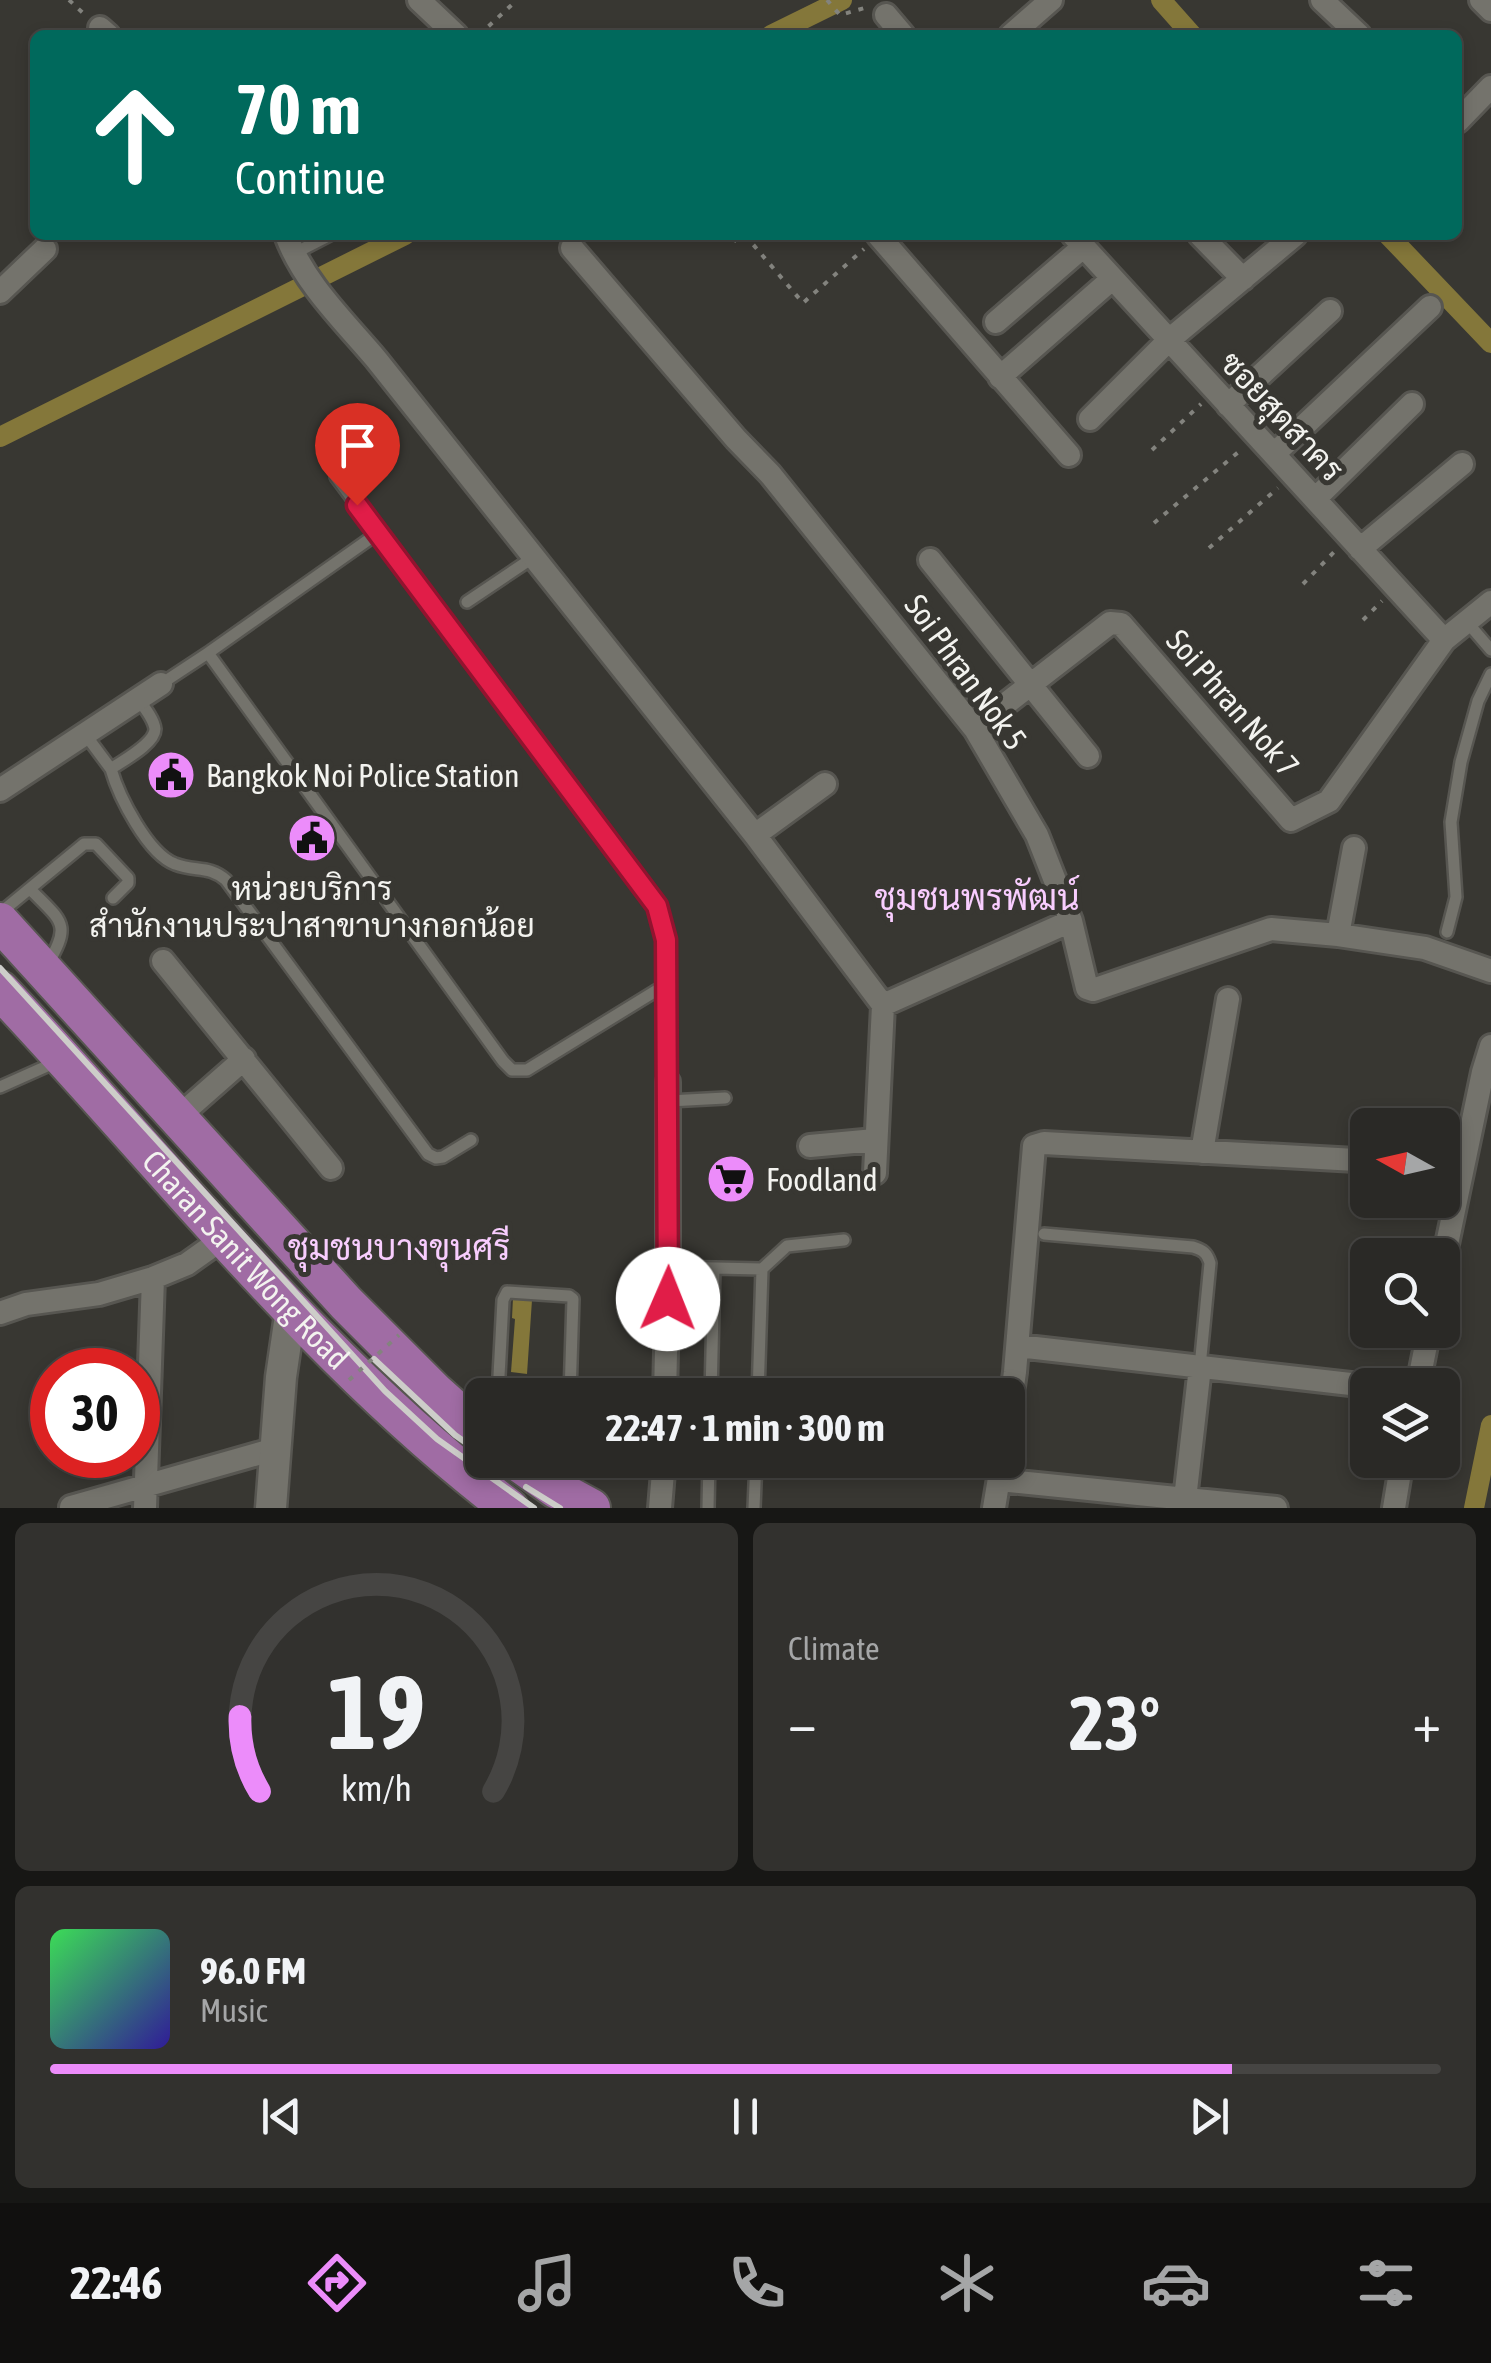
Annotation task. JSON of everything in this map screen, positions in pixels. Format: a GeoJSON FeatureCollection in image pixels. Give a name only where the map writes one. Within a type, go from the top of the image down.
{"type":"FeatureCollection","features":[{"type":"Feature","properties":{"kind":"main road","name":"Charan Sanit Wong Road"},"geometry":{"type":"LineString","coordinates":[[0,922],[392,1351],[465,1419]]}},
{"type":"Feature","properties":{"kind":"main road","name":"Charan Sanit Wong Road"},"geometry":{"type":"LineString","coordinates":[[0,990],[290,1309],[404,1420],[509,1508]]}},
{"type":"Feature","properties":{"kind":"main road"},"geometry":{"type":"LineString","coordinates":[[565,1478],[591,1508]]}},
{"type":"Feature","properties":{"kind":"street"},"geometry":{"type":"LineString","coordinates":[[419,0],[451,30]]}},
{"type":"Feature","properties":{"kind":"street"},"geometry":{"type":"LineString","coordinates":[[1017,30],[1052,0]]}},
{"type":"Feature","properties":{"kind":"street"},"geometry":{"type":"LineString","coordinates":[[1322,0],[1354,30]]}},
{"type":"Feature","properties":{"kind":"street"},"geometry":{"type":"LineString","coordinates":[[1481,0],[1491,10]]}},
{"type":"Feature","properties":{"kind":"street"},"geometry":{"type":"LineString","coordinates":[[886,15],[899,30]]}},
{"type":"Feature","properties":{"kind":"street"},"geometry":{"type":"LineString","coordinates":[[1462,117],[1491,88]]}},
{"type":"Feature","properties":{"kind":"street"},"geometry":{"type":"LineString","coordinates":[[882,240],[1069,456]]}},
{"type":"Feature","properties":{"kind":"street"},"geometry":{"type":"LineString","coordinates":[[1205,240],[1243,279]]}},
{"type":"Feature","properties":{"kind":"street"},"geometry":{"type":"LineString","coordinates":[[1090,419],[1169,340],[1290,240]]}},
{"type":"Feature","properties":{"kind":"street"},"geometry":{"type":"LineString","coordinates":[[996,322],[1078,241]]}},
{"type":"Feature","properties":{"kind":"street","name":"ซอยสุดสาคร"},"geometry":{"type":"LineString","coordinates":[[1078,241],[1351,534],[1444,640]]}},
{"type":"Feature","properties":{"kind":"street","name":"Soi Phran Nok 5"},"geometry":{"type":"LineString","coordinates":[[572,248],[770,474],[975,729],[1037,835],[1071,921],[1086,988],[1094,990],[1271,929],[1424,948],[1491,971]]}},
{"type":"Feature","properties":{"kind":"street"},"geometry":{"type":"LineString","coordinates":[[0,292],[46,249]]}},
{"type":"Feature","properties":{"kind":"street"},"geometry":{"type":"LineString","coordinates":[[292,250],[325,300],[376,358],[756,835],[883,1006],[875,1174]]}},
{"type":"Feature","properties":{"kind":"street"},"geometry":{"type":"LineString","coordinates":[[1000,377],[1112,279]]}},
{"type":"Feature","properties":{"kind":"street"},"geometry":{"type":"LineString","coordinates":[[1274,454],[1430,307]]}},
{"type":"Feature","properties":{"kind":"street"},"geometry":{"type":"LineString","coordinates":[[1222,398],[1330,311]]}},
{"type":"Feature","properties":{"kind":"street"},"geometry":{"type":"LineString","coordinates":[[1315,499],[1412,404]]}},
{"type":"Feature","properties":{"kind":"street"},"geometry":{"type":"LineString","coordinates":[[1351,534],[1462,464]]}},
{"type":"Feature","properties":{"kind":"street"},"geometry":{"type":"LineString","coordinates":[[930,560],[1088,756]]}},
{"type":"Feature","properties":{"kind":"street","name":"Soi Phran Nok 7"},"geometry":{"type":"LineString","coordinates":[[981,722],[1110,623],[1121,624],[1292,820],[1329,801],[1444,640],[1491,602]]}},
{"type":"Feature","properties":{"kind":"street"},"geometry":{"type":"LineString","coordinates":[[3,782],[161,684]]}},
{"type":"Feature","properties":{"kind":"street"},"geometry":{"type":"LineString","coordinates":[[756,835],[825,784]]}},
{"type":"Feature","properties":{"kind":"street"},"geometry":{"type":"LineString","coordinates":[[1338,936],[1354,848]]}},
{"type":"Feature","properties":{"kind":"street"},"geometry":{"type":"LineString","coordinates":[[883,1006],[1071,921]]}},
{"type":"Feature","properties":{"kind":"street"},"geometry":{"type":"LineString","coordinates":[[163,961],[331,1168]]}},
{"type":"Feature","properties":{"kind":"street"},"geometry":{"type":"LineString","coordinates":[[1202,1152],[1228,999]]}},
{"type":"Feature","properties":{"kind":"street"},"geometry":{"type":"LineString","coordinates":[[1448,1238],[1491,1046]]}},
{"type":"Feature","properties":{"kind":"street"},"geometry":{"type":"LineString","coordinates":[[177,1118],[244,1060]]}},
{"type":"Feature","properties":{"kind":"street"},"geometry":{"type":"LineString","coordinates":[[665,1378],[668,1091]]}},
{"type":"Feature","properties":{"kind":"street"},"geometry":{"type":"LineString","coordinates":[[810,1146],[875,1140]]}},
{"type":"Feature","properties":{"kind":"street"},"geometry":{"type":"LineString","coordinates":[[1014,1378],[1034,1146],[1350,1160]]}},
{"type":"Feature","properties":{"kind":"street"},"geometry":{"type":"LineString","coordinates":[[0,1313],[26,1304],[99,1294],[153,1278],[187,1264],[225,1237]]}},
{"type":"Feature","properties":{"kind":"street"},"geometry":{"type":"LineString","coordinates":[[145,1498],[153,1278]]}},
{"type":"Feature","properties":{"kind":"street"},"geometry":{"type":"LineString","coordinates":[[271,1508],[290,1309]]}},
{"type":"Feature","properties":{"kind":"street"},"geometry":{"type":"LineString","coordinates":[[1018,1346],[1350,1384]]}},
{"type":"Feature","properties":{"kind":"street"},"geometry":{"type":"LineString","coordinates":[[1184,1503],[1200,1367]]}},
{"type":"Feature","properties":{"kind":"street"},"geometry":{"type":"LineString","coordinates":[[71,1507],[145,1498],[276,1449]]}},
{"type":"Feature","properties":{"kind":"street"},"geometry":{"type":"LineString","coordinates":[[1025,1474],[1184,1503],[1276,1508]]}},
{"type":"Feature","properties":{"kind":"street"},"geometry":{"type":"LineString","coordinates":[[660,1508],[662,1478]]}},
{"type":"Feature","properties":{"kind":"street"},"geometry":{"type":"LineString","coordinates":[[994,1508],[999,1478]]}},
{"type":"Feature","properties":{"kind":"street"},"geometry":{"type":"LineString","coordinates":[[1394,1508],[1399,1478]]}},
{"type":"Feature","properties":{"kind":"lane"},"geometry":{"type":"LineString","coordinates":[[292,250],[317,240]]}},
{"type":"Feature","properties":{"kind":"lane"},"geometry":{"type":"LineString","coordinates":[[336,477],[657,906],[666,940],[668,1091],[725,1098]]}},
{"type":"Feature","properties":{"kind":"lane"},"geometry":{"type":"LineString","coordinates":[[161,684],[378,532]]}},
{"type":"Feature","properties":{"kind":"lane"},"geometry":{"type":"LineString","coordinates":[[467,602],[534,557]]}},
{"type":"Feature","properties":{"kind":"lane"},"geometry":{"type":"LineString","coordinates":[[1466,622],[1491,650]]}},
{"type":"Feature","properties":{"kind":"lane"},"geometry":{"type":"LineString","coordinates":[[208,653],[508,1067],[527,1070],[667,984]]}},
{"type":"Feature","properties":{"kind":"lane"},"geometry":{"type":"LineString","coordinates":[[1447,932],[1456,896],[1452,822],[1460,762],[1478,701],[1491,674]]}},
{"type":"Feature","properties":{"kind":"lane"},"geometry":{"type":"LineString","coordinates":[[111,770],[150,742],[155,734],[154,724],[138,698]]}},
{"type":"Feature","properties":{"kind":"lane"},"geometry":{"type":"LineString","coordinates":[[84,734],[111,770],[135,822],[164,859],[179,866],[216,872],[226,880],[428,1154],[443,1157],[471,1140]]}},
{"type":"Feature","properties":{"kind":"lane"},"geometry":{"type":"LineString","coordinates":[[0,913],[84,844],[96,844],[128,878],[113,898]]}},
{"type":"Feature","properties":{"kind":"lane"},"geometry":{"type":"LineString","coordinates":[[30,889],[60,919],[63,932],[44,970]]}},
{"type":"Feature","properties":{"kind":"lane"},"geometry":{"type":"LineString","coordinates":[[0,1087],[64,1058]]}},
{"type":"Feature","properties":{"kind":"lane"},"geometry":{"type":"LineString","coordinates":[[1044,1234],[1193,1247],[1208,1255],[1200,1367]]}},
{"type":"Feature","properties":{"kind":"lane"},"geometry":{"type":"LineString","coordinates":[[759,1378],[762,1269],[786,1246],[844,1240]]}},
{"type":"Feature","properties":{"kind":"lane"},"geometry":{"type":"LineString","coordinates":[[668,1267],[762,1269]]}},
{"type":"Feature","properties":{"kind":"lane"},"geometry":{"type":"LineString","coordinates":[[711,1378],[714,1268]]}},
{"type":"Feature","properties":{"kind":"lane"},"geometry":{"type":"LineString","coordinates":[[499,1378],[503,1300],[507,1292],[573,1299],[571,1378]]}},
{"type":"Feature","properties":{"kind":"lane"},"geometry":{"type":"LineString","coordinates":[[708,1508],[709,1478]]}},
{"type":"Feature","properties":{"kind":"lane"},"geometry":{"type":"LineString","coordinates":[[754,1508],[755,1478]]}},
{"type":"Feature","properties":{"kind":"path"},"geometry":{"type":"LineString","coordinates":[[485,30],[516,0]]}},
{"type":"Feature","properties":{"kind":"path"},"geometry":{"type":"LineString","coordinates":[[827,0],[840,16],[866,6],[886,15]]}},
{"type":"Feature","properties":{"kind":"path"},"geometry":{"type":"LineString","coordinates":[[747,240],[803,303],[872,240]]}},
{"type":"Feature","properties":{"kind":"path"},"geometry":{"type":"LineString","coordinates":[[1152,450],[1222,398]]}},
{"type":"Feature","properties":{"kind":"path"},"geometry":{"type":"LineString","coordinates":[[1154,522],[1258,437]]}},
{"type":"Feature","properties":{"kind":"path"},"geometry":{"type":"LineString","coordinates":[[1209,548],[1293,475]]}},
{"type":"Feature","properties":{"kind":"path"},"geometry":{"type":"LineString","coordinates":[[1304,584],[1351,534]]}},
{"type":"Feature","properties":{"kind":"path"},"geometry":{"type":"LineString","coordinates":[[1363,620],[1395,587]]}},
{"type":"Feature","properties":{"kind":"path"},"geometry":{"type":"LineString","coordinates":[[349,1380],[399,1335]]}},
{"type":"Feature","properties":{"kind":"shaded area"},"geometry":{"type":"Polygon","coordinates":[[[513,1298],[532,1300],[527,1374],[511,1372],[513,1298]]]}},
{"type":"Feature","properties":{"kind":"waterway"},"geometry":{"type":"LineString","coordinates":[[781,30],[842,0]]}},
{"type":"Feature","properties":{"kind":"waterway"},"geometry":{"type":"LineString","coordinates":[[1161,0],[1188,30]]}},
{"type":"Feature","properties":{"kind":"waterway"},"geometry":{"type":"LineString","coordinates":[[0,437],[395,240]]}},
{"type":"Feature","properties":{"kind":"waterway"},"geometry":{"type":"LineString","coordinates":[[1393,240],[1491,343]]}},
{"type":"Feature","properties":{"kind":"waterway"},"geometry":{"type":"LineString","coordinates":[[1474,1508],[1491,1425]]}},
{"type":"Feature","properties":{"kind":"railway"},"geometry":{"type":"LineString","coordinates":[[0,968],[385,1391],[437,1439],[534,1508]]}},
{"type":"Feature","properties":{"kind":"railway"},"geometry":{"type":"LineString","coordinates":[[374,1359],[465,1442]]}},
{"type":"Feature","properties":{"kind":"railway"},"geometry":{"type":"LineString","coordinates":[[526,1487],[560,1508]]}},
{"type":"Feature","properties":{"kind":"place","name":"Bangkok Noi Police Station"},"geometry":{"type":"Point","coordinates":[171,775]}},
{"type":"Feature","properties":{"kind":"place","name":"หน่วยบริการ สำนักงานประปาสาขาบางกอกน้อย"},"geometry":{"type":"Point","coordinates":[312,838]}},
{"type":"Feature","properties":{"kind":"place","name":"Foodland"},"geometry":{"type":"Point","coordinates":[731,1179]}},
{"type":"Feature","properties":{"kind":"district","name":"ชุมชนพรพัฒน์"},"geometry":{"type":"Point","coordinates":[977,897]}},
{"type":"Feature","properties":{"kind":"district","name":"ชุมชนบางขุนศรี"},"geometry":{"type":"Point","coordinates":[399,1247]}},
{"type":"Feature","properties":{"kind":"route"},"geometry":{"type":"LineString","coordinates":[[357,505],[657,906],[666,940],[668,1299]]}}]}
